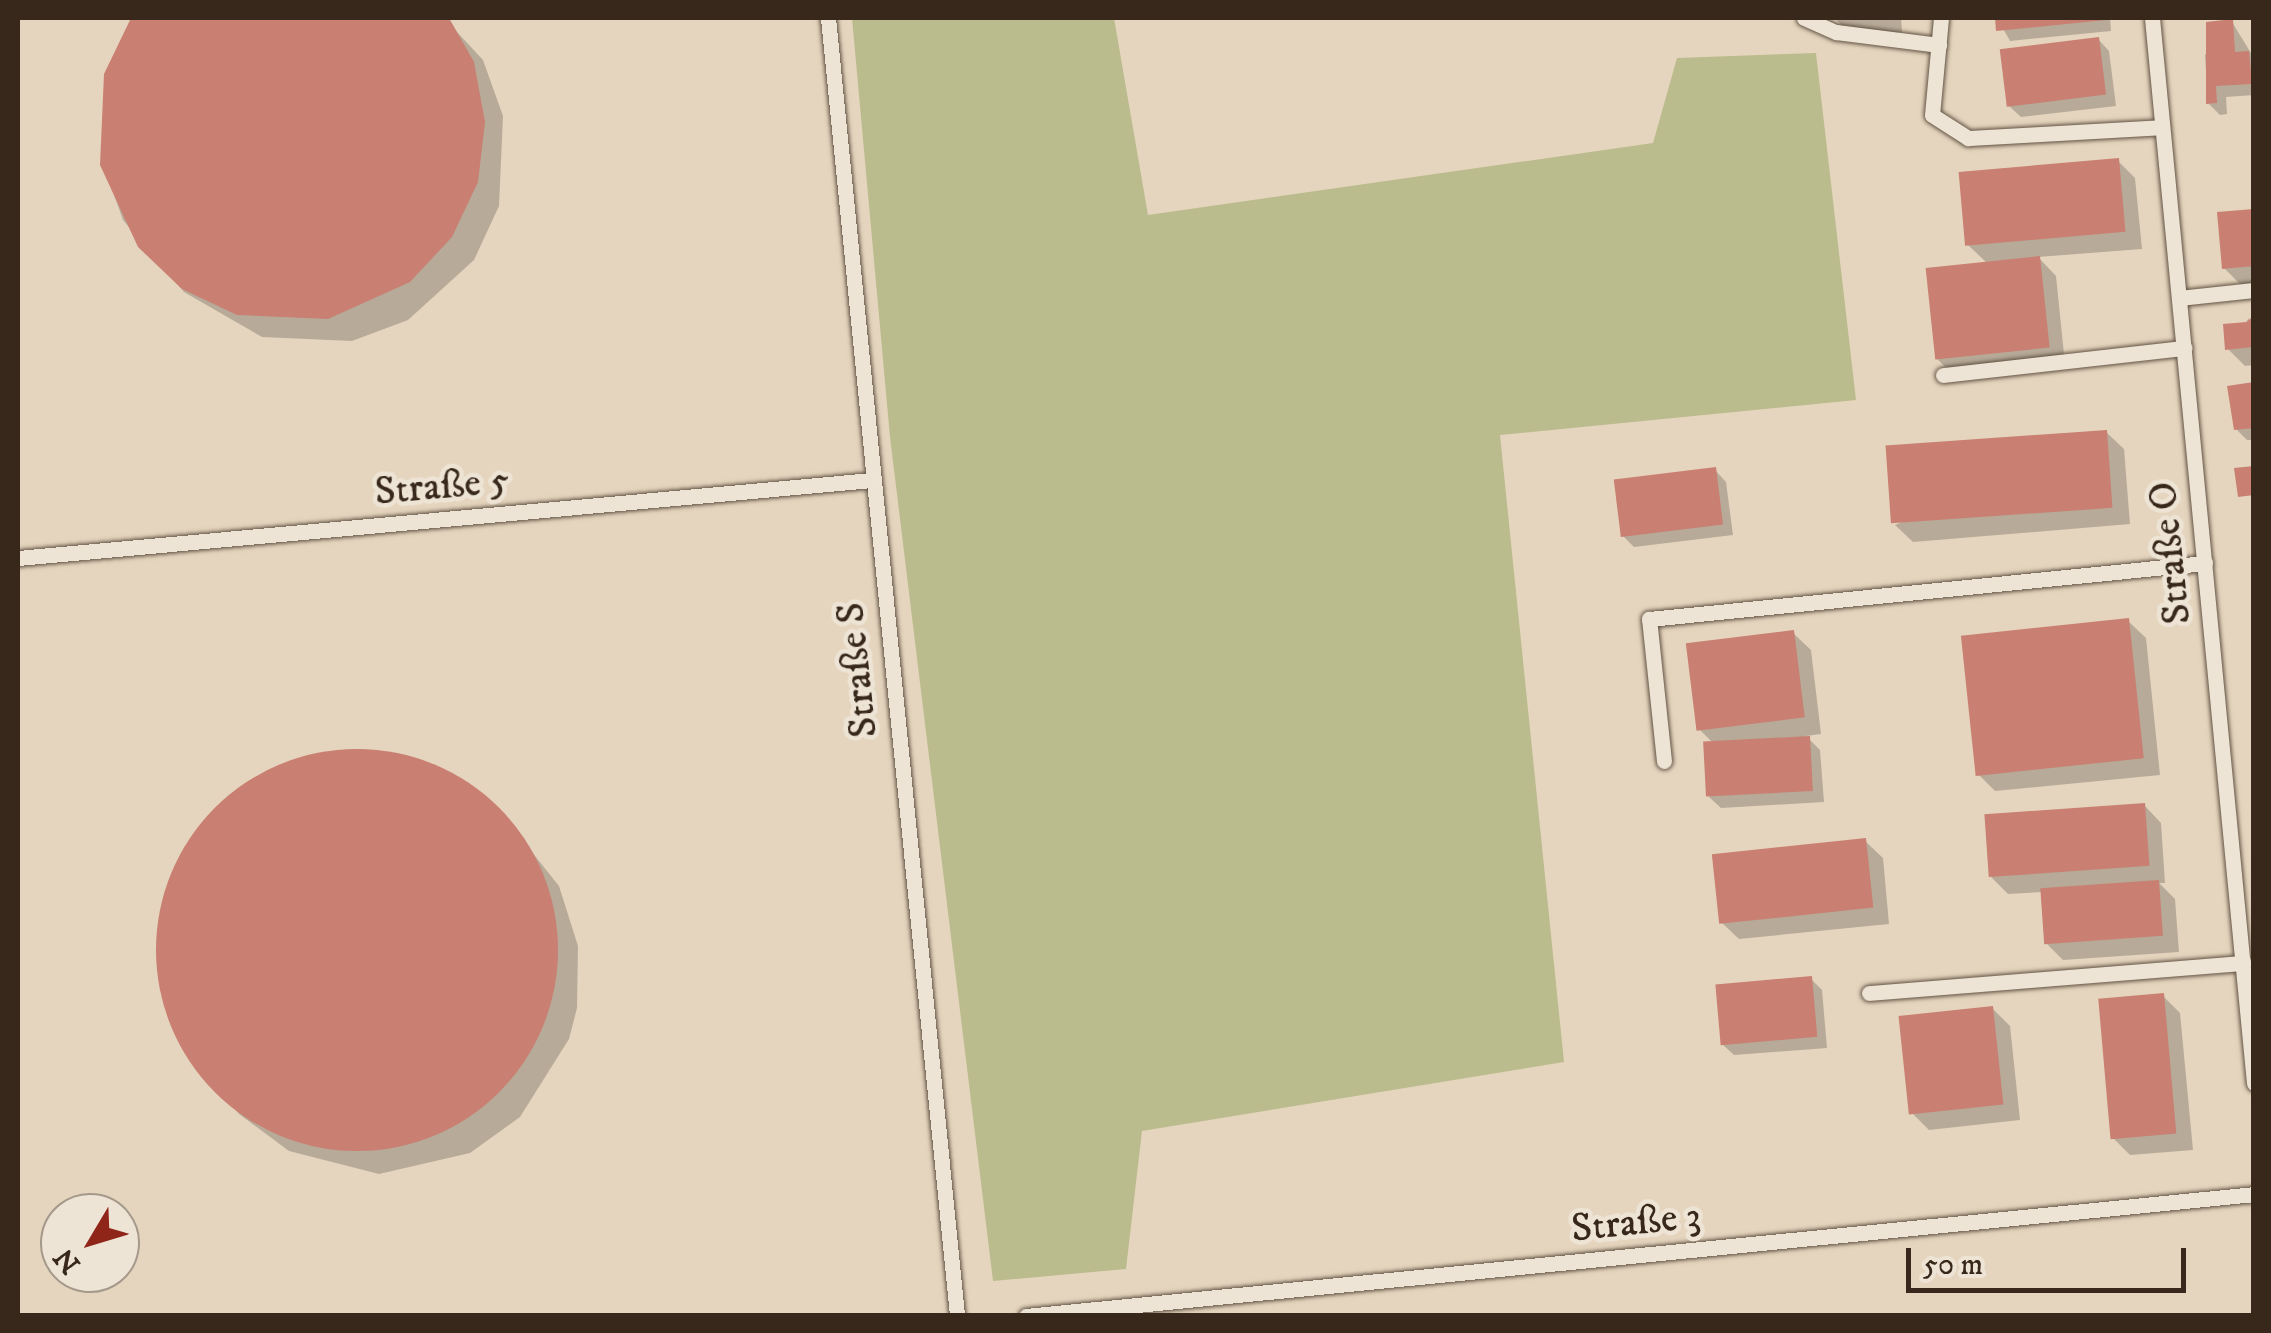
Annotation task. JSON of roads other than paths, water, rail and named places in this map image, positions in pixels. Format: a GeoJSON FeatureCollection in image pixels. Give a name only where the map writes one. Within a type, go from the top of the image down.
{"type":"FeatureCollection","features":[{"type":"Feature","properties":{"kind":"lane","name":"Straße S"},"geometry":{"type":"LineString","coordinates":[[828,18],[958,1316]]}},
{"type":"Feature","properties":{"kind":"lane"},"geometry":{"type":"LineString","coordinates":[[1804,18],[1836,32],[1939,45]]}},
{"type":"Feature","properties":{"kind":"lane"},"geometry":{"type":"LineString","coordinates":[[1942,18],[1932,115],[1968,138],[2162,127]]}},
{"type":"Feature","properties":{"kind":"lane","name":"Straße O"},"geometry":{"type":"LineString","coordinates":[[2152,18],[2254,1083]]}},
{"type":"Feature","properties":{"kind":"lane"},"geometry":{"type":"LineString","coordinates":[[2179,298],[2254,290]]}},
{"type":"Feature","properties":{"kind":"lane"},"geometry":{"type":"LineString","coordinates":[[1944,375],[2184,348]]}},
{"type":"Feature","properties":{"kind":"lane","name":"Straße 5"},"geometry":{"type":"LineString","coordinates":[[18,558],[872,480]]}},
{"type":"Feature","properties":{"kind":"lane"},"geometry":{"type":"LineString","coordinates":[[1664,760],[1649,619],[2205,563]]}},
{"type":"Feature","properties":{"kind":"lane"},"geometry":{"type":"LineString","coordinates":[[1869,993],[2244,963]]}},
{"type":"Feature","properties":{"kind":"lane","name":"Straße 3"},"geometry":{"type":"LineString","coordinates":[[1026,1316],[2254,1194]]}}]}
